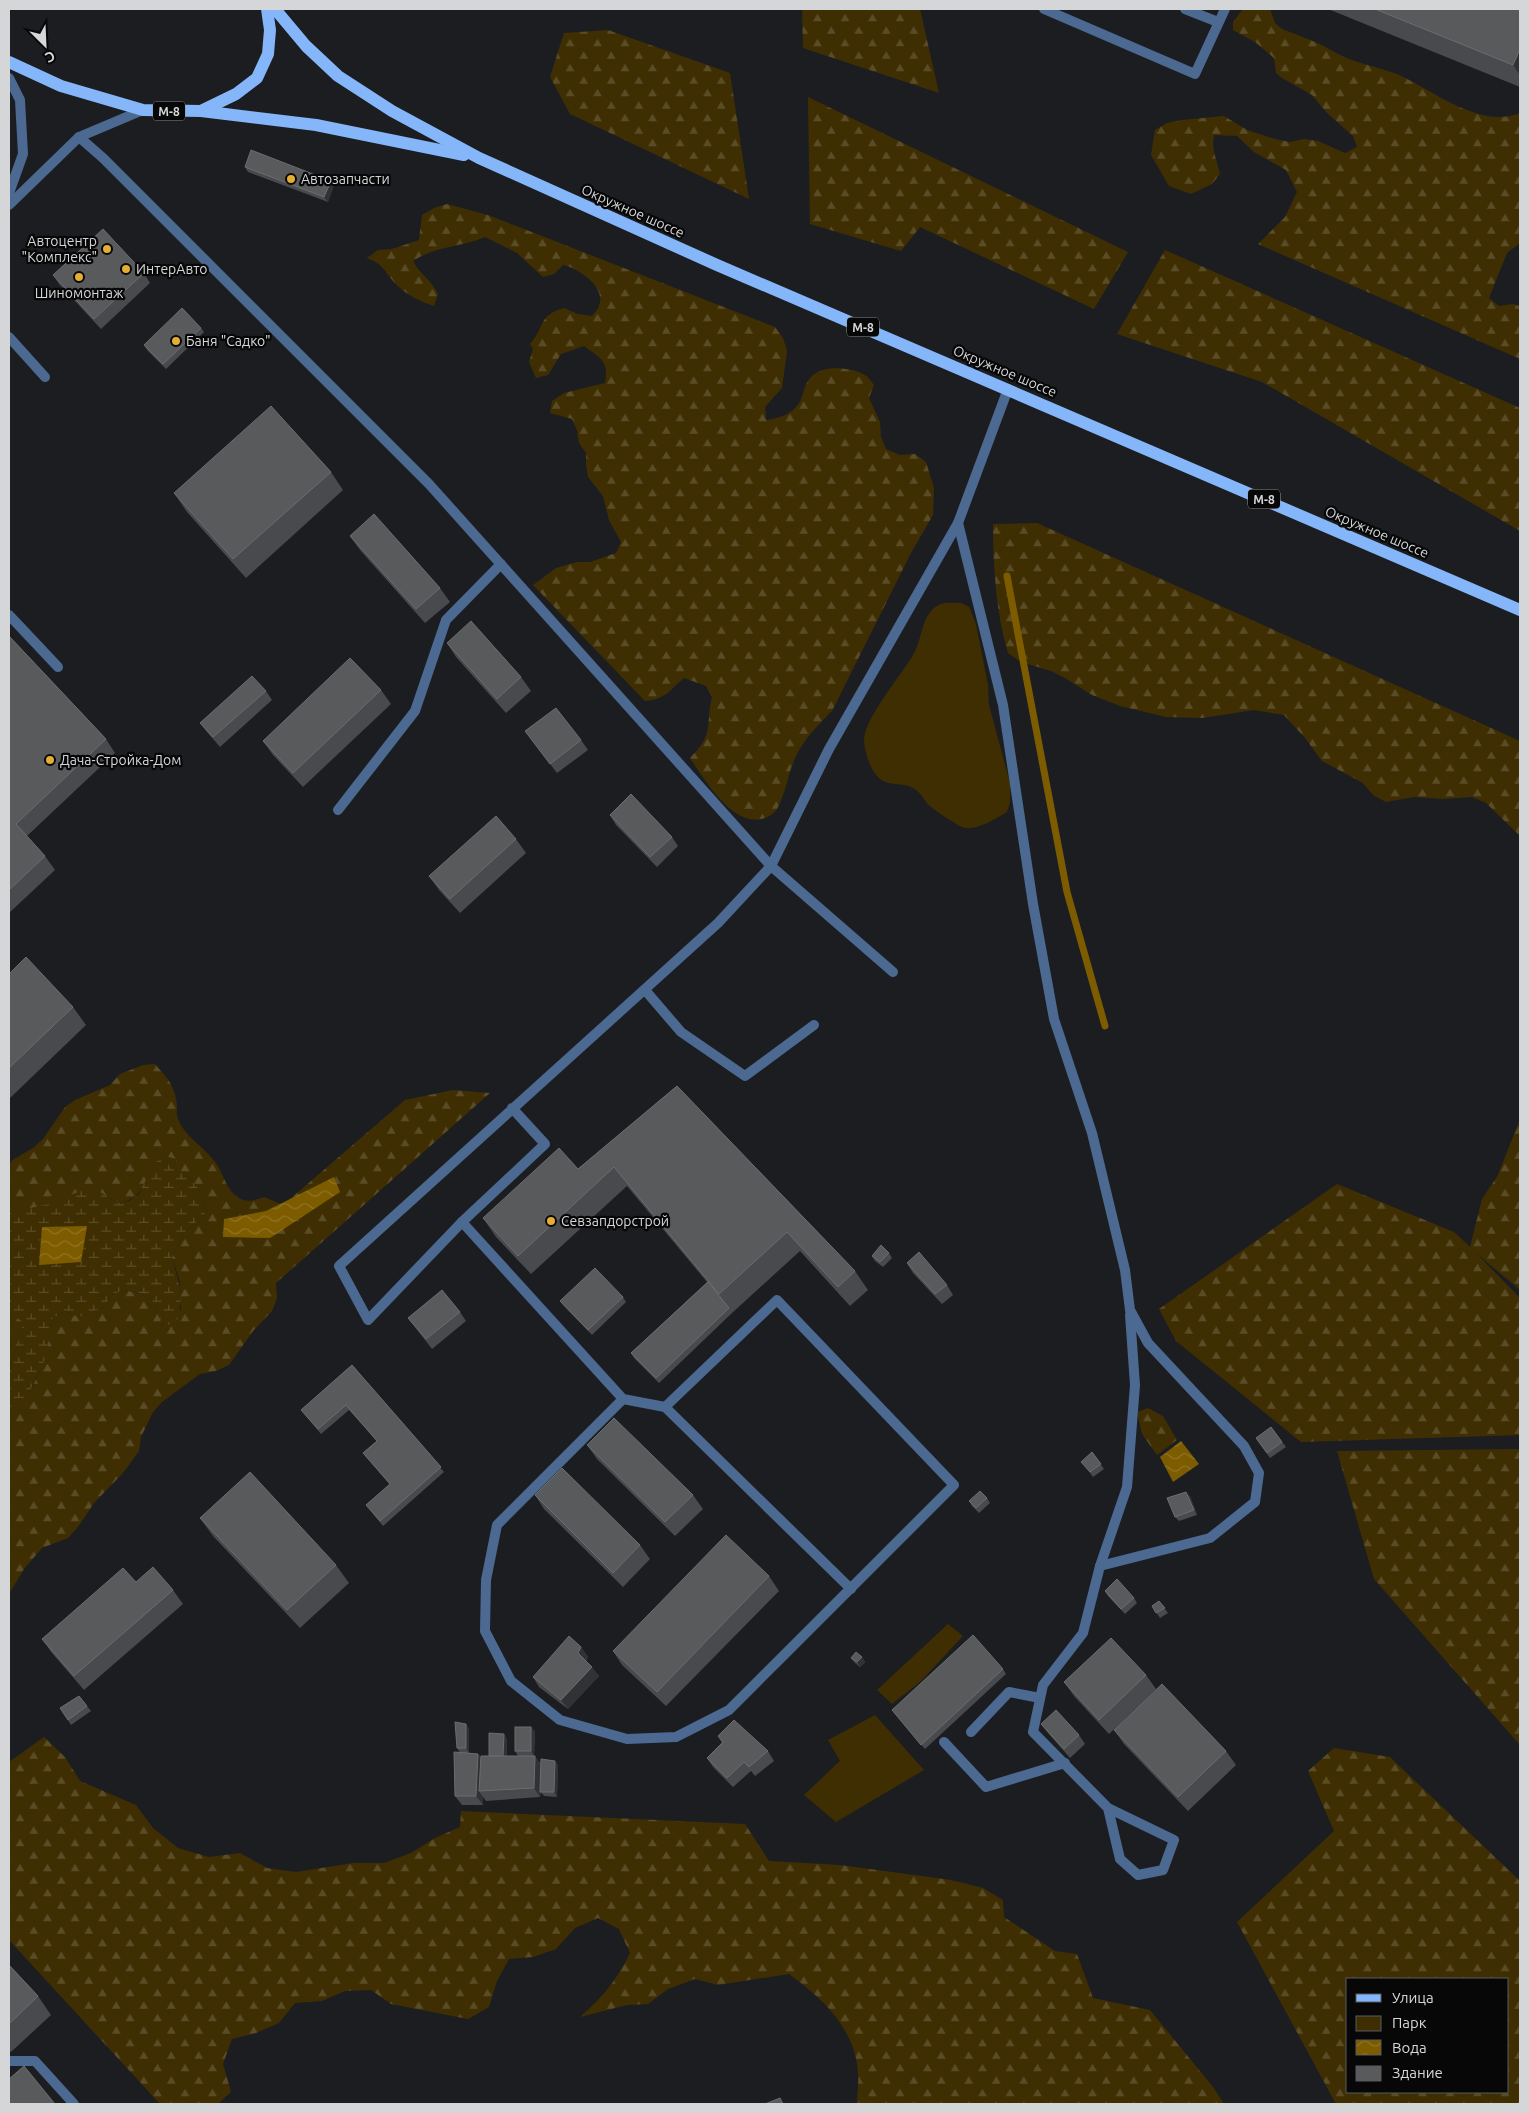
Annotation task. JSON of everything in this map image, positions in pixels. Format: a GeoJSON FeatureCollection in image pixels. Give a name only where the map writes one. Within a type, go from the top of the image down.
{"type":"FeatureCollection","features":[{"type":"Feature","properties":{"kind":"main road","name":"Окружное шоссе"},"geometry":{"type":"LineString","coordinates":[[201,111],[236,94],[257,78],[268,54],[270,30],[267,9]]}},
{"type":"Feature","properties":{"kind":"main road","name":"Окружное шоссе"},"geometry":{"type":"LineString","coordinates":[[276,9],[306,46],[338,76],[392,111],[479,158],[717,265],[1520,610]]}},
{"type":"Feature","properties":{"kind":"main road","name":"Окружное шоссе"},"geometry":{"type":"LineString","coordinates":[[9,62],[61,86],[143,110],[201,111],[316,125],[479,158]]}},
{"type":"Feature","properties":{"kind":"street"},"geometry":{"type":"LineString","coordinates":[[1044,9],[1195,74],[1225,9]]}},
{"type":"Feature","properties":{"kind":"street"},"geometry":{"type":"LineString","coordinates":[[1185,9],[1218,22]]}},
{"type":"Feature","properties":{"kind":"street"},"geometry":{"type":"LineString","coordinates":[[9,78],[20,100],[23,154],[9,193]]}},
{"type":"Feature","properties":{"kind":"street"},"geometry":{"type":"LineString","coordinates":[[9,205],[79,137],[143,110]]}},
{"type":"Feature","properties":{"kind":"street"},"geometry":{"type":"LineString","coordinates":[[79,137],[110,165],[422,477],[772,866],[893,972]]}},
{"type":"Feature","properties":{"kind":"street"},"geometry":{"type":"LineString","coordinates":[[9,338],[45,377]]}},
{"type":"Feature","properties":{"kind":"street"},"geometry":{"type":"LineString","coordinates":[[512,1108],[545,1144],[462,1222],[368,1320],[339,1266],[512,1108],[718,923],[772,866],[828,749],[958,523],[1008,389]]}},
{"type":"Feature","properties":{"kind":"street"},"geometry":{"type":"LineString","coordinates":[[958,523],[1003,705],[1033,904],[1054,1019],[1092,1133],[1125,1270],[1135,1384],[1127,1487],[1100,1566],[1083,1633],[1043,1685],[1033,1732],[1108,1808],[1174,1840],[1163,1870],[1138,1875],[1120,1859],[1108,1808]]}},
{"type":"Feature","properties":{"kind":"street"},"geometry":{"type":"LineString","coordinates":[[338,810],[415,711],[446,620],[501,564]]}},
{"type":"Feature","properties":{"kind":"street"},"geometry":{"type":"LineString","coordinates":[[9,616],[58,667]]}},
{"type":"Feature","properties":{"kind":"street"},"geometry":{"type":"LineString","coordinates":[[644,990],[681,1032],[745,1076],[814,1025]]}},
{"type":"Feature","properties":{"kind":"street"},"geometry":{"type":"LineString","coordinates":[[462,1222],[623,1399],[665,1407],[851,1589]]}},
{"type":"Feature","properties":{"kind":"street"},"geometry":{"type":"LineString","coordinates":[[623,1399],[497,1525],[486,1580],[485,1631],[511,1681],[560,1720],[627,1739],[676,1737],[730,1710],[954,1485],[777,1300],[665,1407]]}},
{"type":"Feature","properties":{"kind":"street"},"geometry":{"type":"LineString","coordinates":[[1100,1566],[1210,1538],[1256,1502],[1258,1473],[1244,1446],[1148,1343],[1130,1310]]}},
{"type":"Feature","properties":{"kind":"street"},"geometry":{"type":"LineString","coordinates":[[971,1732],[1009,1692],[1040,1698]]}},
{"type":"Feature","properties":{"kind":"street"},"geometry":{"type":"LineString","coordinates":[[944,1742],[986,1788],[1065,1763]]}},
{"type":"Feature","properties":{"kind":"street"},"geometry":{"type":"LineString","coordinates":[[9,2061],[35,2061],[74,2104]]}},
{"type":"Feature","properties":{"kind":"green space"},"geometry":{"type":"Polygon","coordinates":[[[802,9],[920,9],[939,93],[803,48],[802,9]]]}},
{"type":"Feature","properties":{"kind":"green space"},"geometry":{"type":"Polygon","coordinates":[[[1243,9],[1270,9],[1275,23],[1282,29],[1317,43],[1349,59],[1397,74],[1472,112],[1505,117],[1520,113],[1520,243],[1507,253],[1489,298],[1499,306],[1513,304],[1520,306],[1520,359],[1258,244],[1285,217],[1297,192],[1286,170],[1254,152],[1237,136],[1214,135],[1214,150],[1220,174],[1212,184],[1191,194],[1169,186],[1151,155],[1155,130],[1167,123],[1224,116],[1247,130],[1275,139],[1290,142],[1304,139],[1318,141],[1345,153],[1357,147],[1353,136],[1327,113],[1312,95],[1276,73],[1274,58],[1255,42],[1233,30],[1233,22],[1243,9]]]}},
{"type":"Feature","properties":{"kind":"green space"},"geometry":{"type":"Polygon","coordinates":[[[608,30],[730,73],[749,199],[570,114],[550,77],[564,33],[608,30]]]}},
{"type":"Feature","properties":{"kind":"green space"},"geometry":{"type":"Polygon","coordinates":[[[808,97],[1128,252],[1094,309],[920,227],[901,251],[810,224],[808,97]]]}},
{"type":"Feature","properties":{"kind":"green space"},"geometry":{"type":"Polygon","coordinates":[[[447,204],[488,215],[775,327],[783,338],[787,351],[782,388],[765,407],[766,420],[791,412],[801,399],[807,382],[822,370],[836,368],[851,370],[865,375],[874,385],[869,398],[880,422],[881,437],[886,449],[900,455],[915,454],[926,462],[934,488],[933,515],[911,553],[832,711],[802,746],[792,766],[776,811],[768,817],[750,819],[739,815],[729,808],[711,789],[690,758],[703,742],[708,729],[712,697],[706,686],[684,678],[663,696],[645,701],[533,585],[556,568],[577,562],[590,562],[616,553],[621,542],[609,520],[603,496],[588,477],[586,453],[579,443],[577,430],[572,419],[550,413],[552,401],[564,393],[605,383],[605,365],[599,357],[584,346],[561,354],[548,375],[536,378],[529,362],[533,349],[530,344],[550,314],[564,308],[578,314],[592,316],[599,306],[599,292],[595,285],[583,274],[563,265],[554,274],[543,277],[517,253],[485,237],[430,252],[413,261],[438,294],[434,306],[412,296],[397,286],[380,265],[367,258],[378,250],[392,249],[419,240],[422,215],[434,208],[447,204]]]}},
{"type":"Feature","properties":{"kind":"green space"},"geometry":{"type":"Polygon","coordinates":[[[1165,250],[1520,408],[1520,531],[1262,382],[1117,334],[1165,250]]]}},
{"type":"Feature","properties":{"kind":"green space"},"geometry":{"type":"Polygon","coordinates":[[[1037,523],[1520,741],[1520,836],[1486,803],[1472,797],[1443,799],[1414,797],[1386,802],[1373,795],[1363,783],[1322,761],[1305,738],[1284,715],[1254,710],[1202,718],[1166,717],[1120,706],[1092,695],[1051,671],[1021,662],[1008,653],[1004,638],[998,606],[993,524],[1037,523]]]}},
{"type":"Feature","properties":{"kind":"green space"},"geometry":{"type":"Polygon","coordinates":[[[944,603],[961,603],[969,607],[976,624],[988,685],[989,705],[1010,783],[1010,802],[1007,812],[987,823],[970,828],[965,828],[953,822],[937,811],[915,789],[881,780],[874,772],[866,755],[864,741],[876,709],[917,648],[927,618],[936,607],[944,603]]]}},
{"type":"Feature","properties":{"kind":"green space"},"geometry":{"type":"Polygon","coordinates":[[[155,1064],[172,1086],[176,1097],[177,1117],[182,1126],[218,1166],[232,1192],[239,1198],[248,1201],[264,1197],[283,1205],[405,1100],[453,1090],[490,1093],[276,1283],[277,1298],[272,1311],[253,1331],[229,1365],[216,1371],[200,1374],[162,1402],[153,1412],[141,1437],[139,1451],[123,1473],[94,1503],[68,1538],[42,1548],[24,1569],[9,1594],[9,1416],[19,1407],[34,1384],[44,1358],[53,1318],[65,1311],[79,1317],[105,1307],[111,1295],[124,1290],[138,1293],[152,1300],[163,1326],[181,1309],[180,1282],[172,1258],[184,1233],[205,1214],[201,1194],[192,1180],[180,1171],[145,1183],[134,1197],[122,1202],[117,1203],[98,1192],[90,1191],[82,1192],[47,1205],[9,1213],[9,1166],[11,1161],[33,1148],[43,1139],[65,1107],[75,1100],[110,1085],[120,1074],[143,1065],[155,1064]]]}},
{"type":"Feature","properties":{"kind":"green space"},"geometry":{"type":"Polygon","coordinates":[[[1520,1119],[1520,1290],[1476,1253],[1520,1298],[1520,1435],[1301,1442],[1176,1341],[1159,1309],[1337,1184],[1454,1232],[1470,1247],[1482,1199],[1498,1175],[1520,1119]]]}},
{"type":"Feature","properties":{"kind":"green space"},"geometry":{"type":"Polygon","coordinates":[[[165,1156],[176,1159],[180,1171],[192,1180],[201,1194],[205,1214],[184,1233],[172,1258],[181,1296],[177,1322],[163,1326],[152,1300],[138,1293],[124,1290],[111,1295],[105,1307],[79,1317],[65,1311],[53,1318],[45,1359],[28,1395],[19,1408],[9,1416],[9,1368],[22,1334],[22,1321],[9,1314],[9,1260],[18,1248],[9,1241],[9,1213],[48,1204],[83,1190],[97,1190],[117,1203],[129,1201],[139,1194],[154,1163],[165,1156]]]}},
{"type":"Feature","properties":{"kind":"green space"},"geometry":{"type":"Polygon","coordinates":[[[9,1241],[18,1248],[9,1260],[9,1241]]]}},
{"type":"Feature","properties":{"kind":"green space"},"geometry":{"type":"Polygon","coordinates":[[[9,1314],[22,1320],[22,1334],[9,1368],[9,1314]]]}},
{"type":"Feature","properties":{"kind":"green space"},"geometry":{"type":"Polygon","coordinates":[[[1148,1408],[1163,1416],[1177,1440],[1157,1455],[1142,1434],[1137,1412],[1148,1408]]]}},
{"type":"Feature","properties":{"kind":"green space"},"geometry":{"type":"Polygon","coordinates":[[[1520,1449],[1520,1745],[1374,1579],[1337,1451],[1520,1449]]]}},
{"type":"Feature","properties":{"kind":"green space"},"geometry":{"type":"Polygon","coordinates":[[[948,1624],[963,1636],[920,1682],[892,1704],[877,1690],[948,1624]]]}},
{"type":"Feature","properties":{"kind":"green space"},"geometry":{"type":"Polygon","coordinates":[[[875,1715],[924,1770],[836,1822],[804,1795],[840,1761],[828,1740],[875,1715]]]}},
{"type":"Feature","properties":{"kind":"green space"},"geometry":{"type":"Polygon","coordinates":[[[44,1737],[65,1757],[80,1781],[136,1805],[153,1828],[178,1848],[209,1857],[240,1853],[267,1868],[296,1872],[353,1863],[384,1863],[411,1853],[435,1838],[460,1827],[461,1811],[745,1824],[769,1861],[840,1865],[951,1880],[983,1888],[1003,1900],[1004,1917],[1055,1951],[1077,1954],[1093,1998],[1150,2010],[1213,2087],[1224,2104],[857,2104],[858,2077],[856,2057],[844,2028],[825,2004],[789,1974],[718,1985],[695,1979],[668,1989],[648,2004],[627,2005],[580,2017],[608,1988],[620,1972],[630,1953],[619,1929],[598,1918],[575,1928],[556,1949],[533,1957],[509,1959],[497,1981],[489,2007],[468,2019],[391,2004],[371,1990],[345,1991],[322,2001],[295,2003],[279,2023],[256,2033],[232,2039],[223,2064],[231,2092],[218,2104],[160,2104],[9,1940],[9,1762],[44,1737]]]}},
{"type":"Feature","properties":{"kind":"green space"},"geometry":{"type":"Polygon","coordinates":[[[1334,1748],[1390,1757],[1520,1881],[1520,2104],[1336,2104],[1237,1922],[1334,1831],[1308,1771],[1334,1748]]]}},
{"type":"Feature","properties":{"kind":"water"},"geometry":{"type":"Polygon","coordinates":[[[334,1177],[340,1192],[270,1238],[223,1237],[224,1219],[266,1211],[334,1177]]]}},
{"type":"Feature","properties":{"kind":"water"},"geometry":{"type":"Polygon","coordinates":[[[87,1226],[81,1262],[39,1265],[42,1227],[87,1226]]]}},
{"type":"Feature","properties":{"kind":"water"},"geometry":{"type":"Polygon","coordinates":[[[1181,1441],[1199,1464],[1173,1482],[1160,1457],[1181,1441]]]}},
{"type":"Feature","properties":{"kind":"building"},"geometry":{"type":"Polygon","coordinates":[[[1375,9],[1518,9],[1520,10],[1520,49],[1513,65],[1375,9]]]}},
{"type":"Feature","properties":{"kind":"building","name":"Автозапчасти"},"geometry":{"type":"Polygon","coordinates":[[[251,150],[331,181],[324,197],[245,167],[251,150]]]}},
{"type":"Feature","properties":{"kind":"building"},"geometry":{"type":"Polygon","coordinates":[[[103,229],[144,273],[94,319],[53,275],[103,229]]]}},
{"type":"Feature","properties":{"kind":"building","name":"Баня \"Садко\""},"geometry":{"type":"Polygon","coordinates":[[[182,308],[201,328],[163,364],[144,345],[182,308]]]}},
{"type":"Feature","properties":{"kind":"building"},"geometry":{"type":"Polygon","coordinates":[[[271,406],[331,472],[233,559],[174,493],[271,406]]]}},
{"type":"Feature","properties":{"kind":"building"},"geometry":{"type":"Polygon","coordinates":[[[374,514],[440,588],[416,609],[350,536],[374,514]]]}},
{"type":"Feature","properties":{"kind":"building"},"geometry":{"type":"Polygon","coordinates":[[[471,621],[521,677],[497,699],[447,643],[471,621]]]}},
{"type":"Feature","properties":{"kind":"building"},"geometry":{"type":"Polygon","coordinates":[[[9,636],[106,739],[16,824],[45,856],[9,890],[9,636]]]}},
{"type":"Feature","properties":{"kind":"building"},"geometry":{"type":"Polygon","coordinates":[[[350,658],[381,690],[293,773],[263,741],[350,658]]]}},
{"type":"Feature","properties":{"kind":"building"},"geometry":{"type":"Polygon","coordinates":[[[252,676],[266,691],[213,737],[200,723],[252,676]]]}},
{"type":"Feature","properties":{"kind":"building"},"geometry":{"type":"Polygon","coordinates":[[[556,708],[581,740],[550,764],[525,731],[556,708]]]}},
{"type":"Feature","properties":{"kind":"building"},"geometry":{"type":"Polygon","coordinates":[[[631,794],[672,837],[650,857],[610,815],[631,794]]]}},
{"type":"Feature","properties":{"kind":"building"},"geometry":{"type":"Polygon","coordinates":[[[496,816],[516,839],[450,899],[429,876],[496,816]]]}},
{"type":"Feature","properties":{"kind":"building"},"geometry":{"type":"Polygon","coordinates":[[[26,957],[73,1007],[9,1068],[9,974],[26,957]]]}},
{"type":"Feature","properties":{"kind":"building"},"geometry":{"type":"Polygon","coordinates":[[[677,1086],[855,1271],[838,1287],[787,1232],[719,1294],[614,1167],[518,1256],[483,1218],[559,1148],[578,1169],[677,1086]]]}},
{"type":"Feature","properties":{"kind":"building"},"geometry":{"type":"Polygon","coordinates":[[[881,1245],[889,1253],[880,1262],[872,1256],[881,1245]]]}},
{"type":"Feature","properties":{"kind":"building"},"geometry":{"type":"Polygon","coordinates":[[[919,1252],[947,1285],[935,1294],[907,1263],[919,1252]]]}},
{"type":"Feature","properties":{"kind":"building"},"geometry":{"type":"Polygon","coordinates":[[[595,1268],[623,1297],[588,1330],[560,1301],[595,1268]]]}},
{"type":"Feature","properties":{"kind":"building"},"geometry":{"type":"Polygon","coordinates":[[[708,1282],[729,1308],[656,1378],[631,1353],[708,1282]]]}},
{"type":"Feature","properties":{"kind":"building"},"geometry":{"type":"Polygon","coordinates":[[[442,1290],[460,1312],[426,1339],[408,1318],[442,1290]]]}},
{"type":"Feature","properties":{"kind":"building"},"geometry":{"type":"Polygon","coordinates":[[[352,1365],[441,1467],[380,1521],[366,1505],[390,1484],[363,1453],[377,1441],[346,1405],[318,1429],[301,1410],[352,1365]]]}},
{"type":"Feature","properties":{"kind":"building"},"geometry":{"type":"Polygon","coordinates":[[[614,1418],[693,1495],[665,1522],[587,1445],[614,1418]]]}},
{"type":"Feature","properties":{"kind":"building"},"geometry":{"type":"Polygon","coordinates":[[[1271,1427],[1282,1442],[1267,1453],[1256,1438],[1271,1427]]]}},
{"type":"Feature","properties":{"kind":"building"},"geometry":{"type":"Polygon","coordinates":[[[1092,1452],[1101,1464],[1090,1472],[1081,1462],[1092,1452]]]}},
{"type":"Feature","properties":{"kind":"building"},"geometry":{"type":"Polygon","coordinates":[[[562,1468],[640,1545],[613,1573],[535,1495],[562,1468]]]}},
{"type":"Feature","properties":{"kind":"building"},"geometry":{"type":"Polygon","coordinates":[[[250,1472],[336,1565],[287,1610],[200,1518],[250,1472]]]}},
{"type":"Feature","properties":{"kind":"building"},"geometry":{"type":"Polygon","coordinates":[[[980,1491],[987,1498],[976,1508],[969,1501],[980,1491]]]}},
{"type":"Feature","properties":{"kind":"building"},"geometry":{"type":"Polygon","coordinates":[[[1186,1492],[1194,1510],[1175,1517],[1167,1498],[1186,1492]]]}},
{"type":"Feature","properties":{"kind":"building"},"geometry":{"type":"Polygon","coordinates":[[[726,1535],[769,1576],[657,1692],[613,1651],[726,1535]]]}},
{"type":"Feature","properties":{"kind":"building"},"geometry":{"type":"Polygon","coordinates":[[[153,1567],[173,1590],[74,1676],[42,1639],[123,1568],[136,1582],[153,1567]]]}},
{"type":"Feature","properties":{"kind":"building"},"geometry":{"type":"Polygon","coordinates":[[[1117,1579],[1134,1598],[1121,1609],[1105,1591],[1117,1579]]]}},
{"type":"Feature","properties":{"kind":"building"},"geometry":{"type":"Polygon","coordinates":[[[1159,1601],[1165,1608],[1156,1613],[1152,1606],[1159,1601]]]}},
{"type":"Feature","properties":{"kind":"building"},"geometry":{"type":"Polygon","coordinates":[[[973,1635],[1003,1669],[921,1745],[892,1710],[973,1635]]]}},
{"type":"Feature","properties":{"kind":"building"},"geometry":{"type":"Polygon","coordinates":[[[569,1636],[581,1647],[578,1653],[592,1667],[561,1700],[533,1677],[569,1636]]]}},
{"type":"Feature","properties":{"kind":"building"},"geometry":{"type":"Polygon","coordinates":[[[1111,1638],[1146,1675],[1099,1720],[1064,1682],[1111,1638]]]}},
{"type":"Feature","properties":{"kind":"building"},"geometry":{"type":"Polygon","coordinates":[[[856,1652],[862,1657],[857,1662],[851,1658],[856,1652]]]}},
{"type":"Feature","properties":{"kind":"building"},"geometry":{"type":"Polygon","coordinates":[[[1162,1684],[1226,1751],[1178,1797],[1114,1730],[1162,1684]]]}},
{"type":"Feature","properties":{"kind":"building"},"geometry":{"type":"Polygon","coordinates":[[[79,1696],[87,1706],[68,1720],[60,1708],[79,1696]]]}},
{"type":"Feature","properties":{"kind":"building"},"geometry":{"type":"Polygon","coordinates":[[[1056,1710],[1079,1735],[1064,1749],[1041,1724],[1056,1710]]]}},
{"type":"Feature","properties":{"kind":"building"},"geometry":{"type":"Polygon","coordinates":[[[734,1720],[768,1751],[749,1767],[744,1762],[727,1778],[707,1758],[723,1742],[718,1736],[734,1720]]]}},
{"type":"Feature","properties":{"kind":"building"},"geometry":{"type":"Polygon","coordinates":[[[455,1722],[466,1724],[466,1748],[457,1748],[455,1722]]]}},
{"type":"Feature","properties":{"kind":"building"},"geometry":{"type":"Polygon","coordinates":[[[515,1727],[531,1727],[531,1751],[515,1751],[515,1727]]]}},
{"type":"Feature","properties":{"kind":"building"},"geometry":{"type":"Polygon","coordinates":[[[489,1733],[504,1734],[503,1756],[489,1756],[489,1733]]]}},
{"type":"Feature","properties":{"kind":"building"},"geometry":{"type":"Polygon","coordinates":[[[454,1752],[478,1754],[476,1796],[455,1796],[454,1752]]]}},
{"type":"Feature","properties":{"kind":"building"},"geometry":{"type":"Polygon","coordinates":[[[481,1756],[535,1756],[534,1788],[479,1791],[481,1756]]]}},
{"type":"Feature","properties":{"kind":"building"},"geometry":{"type":"Polygon","coordinates":[[[541,1759],[555,1761],[554,1792],[540,1792],[541,1759]]]}},
{"type":"Feature","properties":{"kind":"building"},"geometry":{"type":"Polygon","coordinates":[[[9,1965],[38,1996],[9,2024],[9,1965]]]}},
{"type":"Feature","properties":{"kind":"building"},"geometry":{"type":"Polygon","coordinates":[[[24,2066],[55,2104],[9,2104],[9,2079],[24,2066]]]}},
{"type":"Feature","properties":{"kind":"building"},"geometry":{"type":"Polygon","coordinates":[[[780,2098],[783,2104],[765,2104],[780,2098]]]}},
{"type":"Feature","properties":{"kind":"waterway"},"geometry":{"type":"LineString","coordinates":[[1007,576],[1067,892],[1105,1026]]}},
{"type":"Feature","properties":{"kind":"place","name":"Автозапчасти"},"geometry":{"type":"Point","coordinates":[291,179]}},
{"type":"Feature","properties":{"kind":"place","name":"Автоцентр \"Комплекс\""},"geometry":{"type":"Point","coordinates":[107,249]}},
{"type":"Feature","properties":{"kind":"place","name":"ИнтерАвто"},"geometry":{"type":"Point","coordinates":[126,269]}},
{"type":"Feature","properties":{"kind":"place","name":"Шиномонтаж"},"geometry":{"type":"Point","coordinates":[79,277]}},
{"type":"Feature","properties":{"kind":"place","name":"Баня \"Садко\""},"geometry":{"type":"Point","coordinates":[176,341]}},
{"type":"Feature","properties":{"kind":"place","name":"Дача-Стройка-Дом"},"geometry":{"type":"Point","coordinates":[50,760]}},
{"type":"Feature","properties":{"kind":"place","name":"Севзапдорстрой"},"geometry":{"type":"Point","coordinates":[551,1221]}}]}
